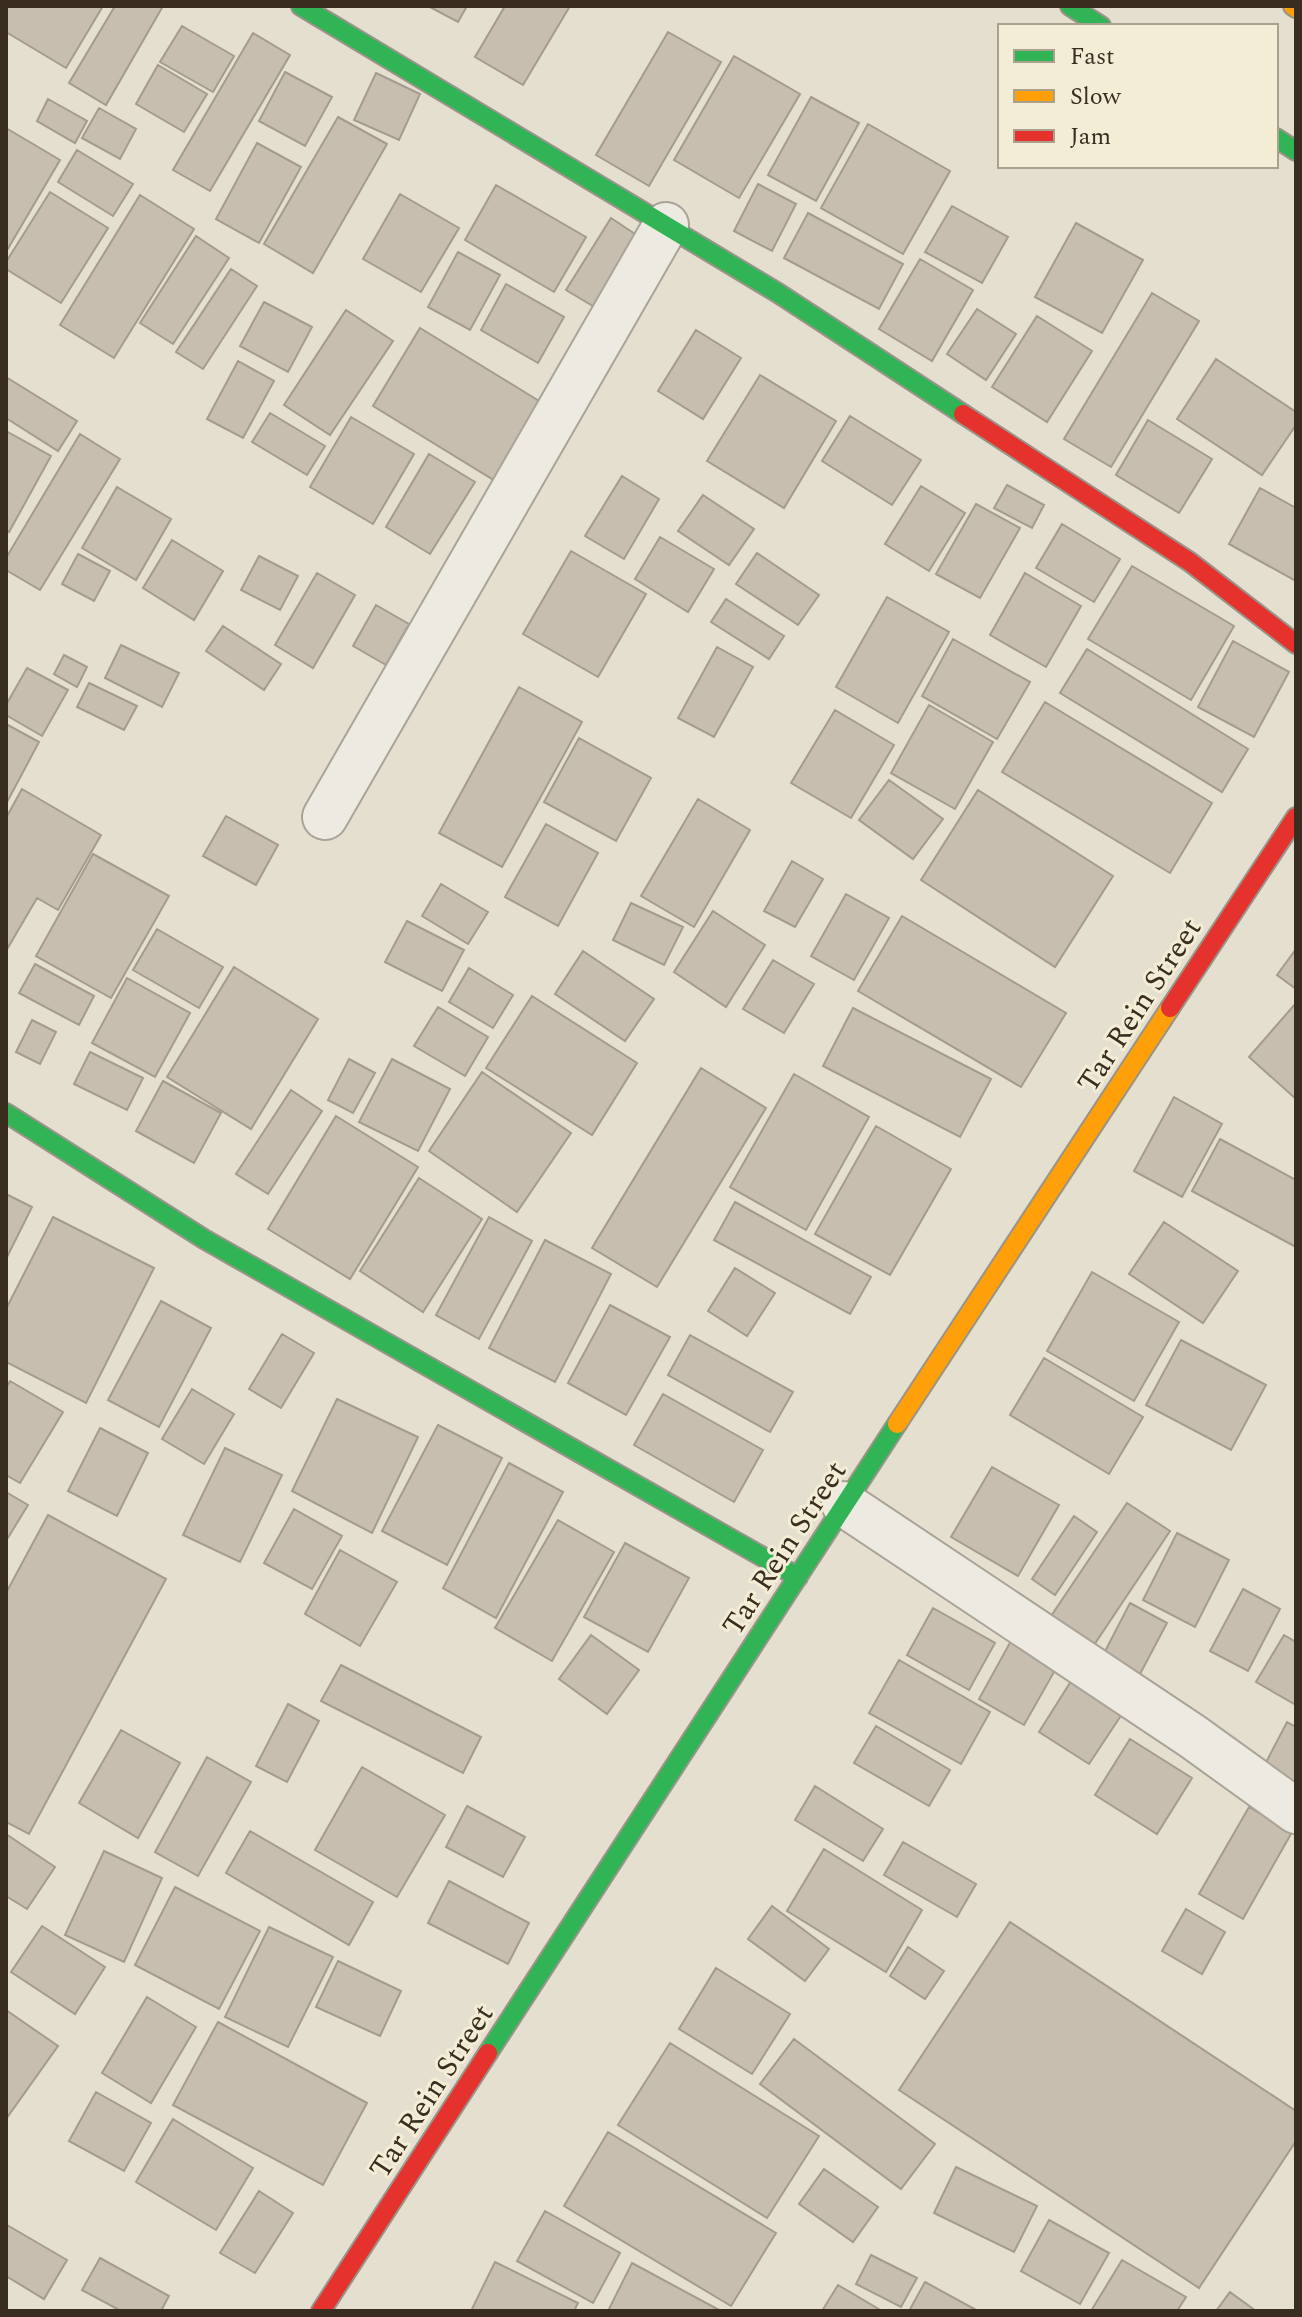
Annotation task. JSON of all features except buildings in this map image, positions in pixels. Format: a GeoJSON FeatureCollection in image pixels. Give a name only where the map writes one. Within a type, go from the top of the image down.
{"type":"FeatureCollection","features":[{"type":"Feature","properties":{"kind":"street"},"geometry":{"type":"LineString","coordinates":[[301,6],[778,293],[1190,562],[1296,644]]}},
{"type":"Feature","properties":{"kind":"street"},"geometry":{"type":"LineString","coordinates":[[1070,6],[1098,24]]}},
{"type":"Feature","properties":{"kind":"street"},"geometry":{"type":"LineString","coordinates":[[1278,139],[1296,151]]}},
{"type":"Feature","properties":{"kind":"street"},"geometry":{"type":"LineString","coordinates":[[325,817],[666,225]]}},
{"type":"Feature","properties":{"kind":"street","name":"Tar Rein Street"},"geometry":{"type":"LineString","coordinates":[[321,2311],[844,1504],[1296,817]]}},
{"type":"Feature","properties":{"kind":"street"},"geometry":{"type":"LineString","coordinates":[[6,1113],[218,1247],[798,1577]]}},
{"type":"Feature","properties":{"kind":"street"},"geometry":{"type":"LineString","coordinates":[[844,1504],[1192,1736],[1296,1811]]}},
{"type":"Feature","properties":{"kind":"traffic: fast"},"geometry":{"type":"LineString","coordinates":[[301,6],[778,293],[963,414]]}},
{"type":"Feature","properties":{"kind":"traffic: fast"},"geometry":{"type":"LineString","coordinates":[[1070,6],[1098,24]]}},
{"type":"Feature","properties":{"kind":"traffic: fast"},"geometry":{"type":"LineString","coordinates":[[1278,139],[1296,151]]}},
{"type":"Feature","properties":{"kind":"traffic: fast"},"geometry":{"type":"LineString","coordinates":[[6,1113],[204,1239],[798,1577]]}},
{"type":"Feature","properties":{"kind":"traffic: fast"},"geometry":{"type":"LineString","coordinates":[[488,2053],[897,1424]]}},
{"type":"Feature","properties":{"kind":"traffic: slow"},"geometry":{"type":"LineString","coordinates":[[897,1424],[1170,1008]]}},
{"type":"Feature","properties":{"kind":"traffic: jam"},"geometry":{"type":"LineString","coordinates":[[963,414],[1190,562],[1296,644]]}},
{"type":"Feature","properties":{"kind":"traffic: jam"},"geometry":{"type":"LineString","coordinates":[[1170,1008],[1296,817]]}},
{"type":"Feature","properties":{"kind":"traffic: jam"},"geometry":{"type":"LineString","coordinates":[[321,2311],[488,2053]]}}]}
